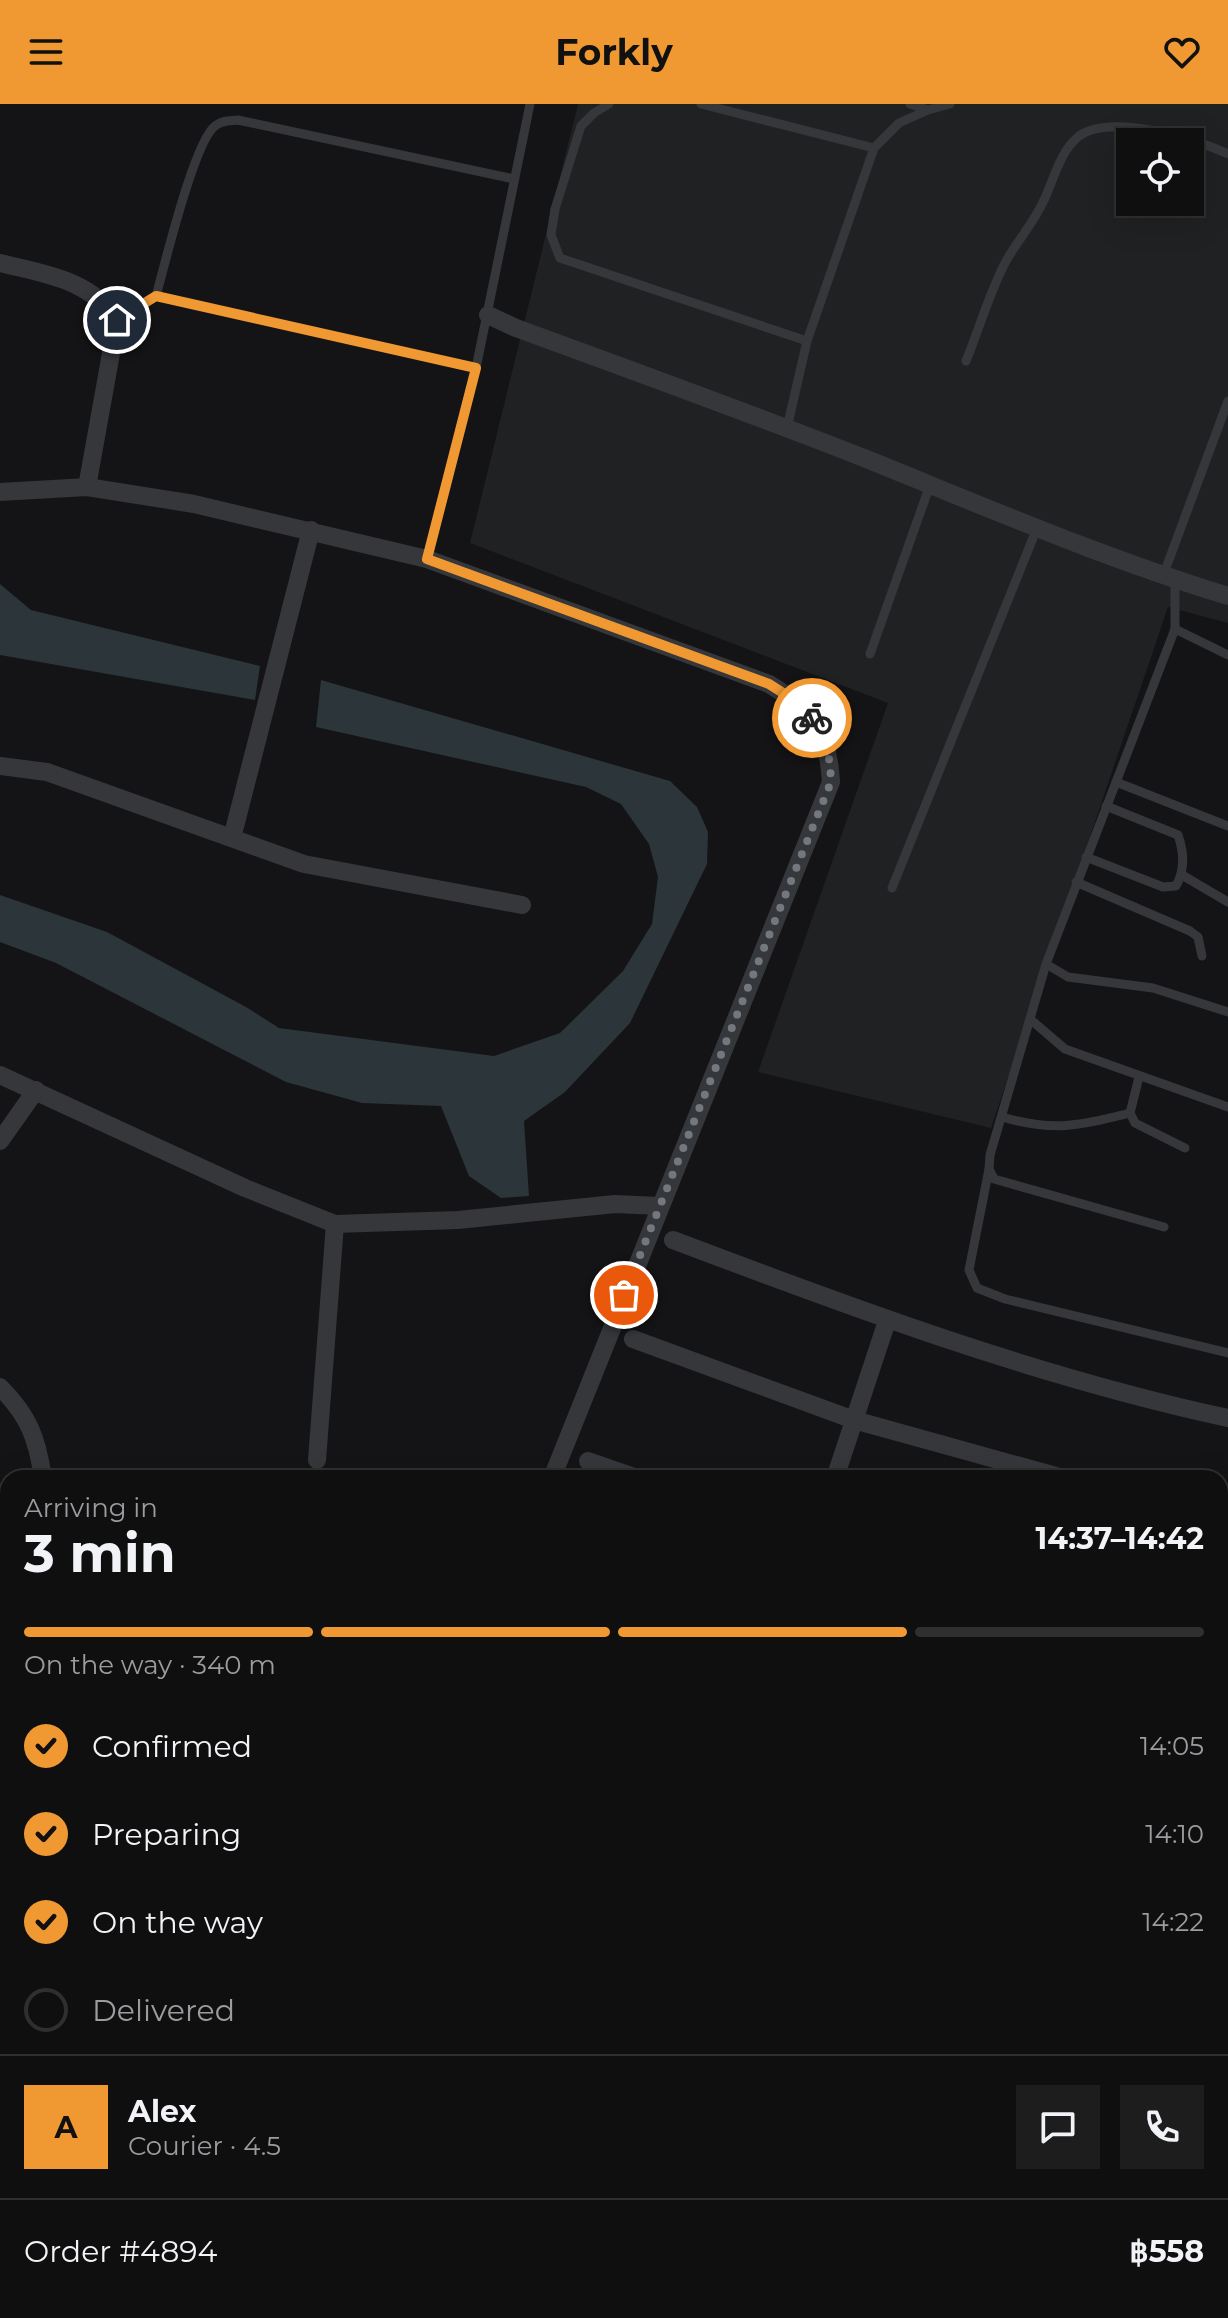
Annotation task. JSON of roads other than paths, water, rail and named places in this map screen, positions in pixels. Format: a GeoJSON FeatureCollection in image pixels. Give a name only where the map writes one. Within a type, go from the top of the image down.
{"type":"FeatureCollection","features":[{"type":"Feature","properties":{"kind":"street"},"geometry":{"type":"LineString","coordinates":[[0,263],[63,278],[91,291],[117,320],[87,487]]}},
{"type":"Feature","properties":{"kind":"street"},"geometry":{"type":"LineString","coordinates":[[488,315],[787,428],[1037,528],[1169,578],[1228,596]]}},
{"type":"Feature","properties":{"kind":"street"},"geometry":{"type":"LineString","coordinates":[[0,492],[87,487],[194,504],[427,559],[769,684],[807,712],[821,731],[829,752],[831,782],[555,1470]]}},
{"type":"Feature","properties":{"kind":"street"},"geometry":{"type":"LineString","coordinates":[[232,838],[311,530]]}},
{"type":"Feature","properties":{"kind":"street"},"geometry":{"type":"LineString","coordinates":[[0,766],[47,772],[304,864],[522,905]]}},
{"type":"Feature","properties":{"kind":"street"},"geometry":{"type":"LineString","coordinates":[[0,1075],[245,1188],[335,1224],[458,1220],[615,1204],[659,1206]]}},
{"type":"Feature","properties":{"kind":"street"},"geometry":{"type":"LineString","coordinates":[[0,1141],[36,1090]]}},
{"type":"Feature","properties":{"kind":"street"},"geometry":{"type":"LineString","coordinates":[[317,1460],[335,1224]]}},
{"type":"Feature","properties":{"kind":"street"},"geometry":{"type":"LineString","coordinates":[[673,1240],[887,1321],[1140,1399],[1228,1418]]}},
{"type":"Feature","properties":{"kind":"street"},"geometry":{"type":"LineString","coordinates":[[838,1470],[887,1321]]}},
{"type":"Feature","properties":{"kind":"street"},"geometry":{"type":"LineString","coordinates":[[633,1339],[854,1420],[1034,1470]]}},
{"type":"Feature","properties":{"kind":"street"},"geometry":{"type":"LineString","coordinates":[[0,1387],[20,1407],[37,1443],[42,1470]]}},
{"type":"Feature","properties":{"kind":"street"},"geometry":{"type":"LineString","coordinates":[[588,1461],[614,1470]]}},
{"type":"Feature","properties":{"kind":"lane"},"geometry":{"type":"LineString","coordinates":[[427,559],[488,315],[530,104]]}},
{"type":"Feature","properties":{"kind":"lane"},"geometry":{"type":"LineString","coordinates":[[609,104],[581,126],[555,209],[551,235],[560,258],[807,341]]}},
{"type":"Feature","properties":{"kind":"lane"},"geometry":{"type":"LineString","coordinates":[[701,104],[874,148]]}},
{"type":"Feature","properties":{"kind":"lane"},"geometry":{"type":"LineString","coordinates":[[910,104],[928,110]]}},
{"type":"Feature","properties":{"kind":"lane"},"geometry":{"type":"LineString","coordinates":[[787,428],[807,341],[874,148],[899,123],[950,104]]}},
{"type":"Feature","properties":{"kind":"lane"},"geometry":{"type":"LineString","coordinates":[[117,320],[156,296],[187,185],[207,134],[217,123],[238,120],[514,179]]}},
{"type":"Feature","properties":{"kind":"lane"},"geometry":{"type":"LineString","coordinates":[[966,361],[1005,263],[1043,203],[1066,149],[1081,135],[1100,129],[1172,133],[1228,154]]}},
{"type":"Feature","properties":{"kind":"lane"},"geometry":{"type":"LineString","coordinates":[[156,296],[476,368]]}},
{"type":"Feature","properties":{"kind":"lane"},"geometry":{"type":"LineString","coordinates":[[1228,401],[1169,578],[1175,629],[1046,964],[990,1155],[969,1270],[977,1288],[1005,1299],[1228,1353]]}},
{"type":"Feature","properties":{"kind":"lane"},"geometry":{"type":"LineString","coordinates":[[870,654],[930,485]]}},
{"type":"Feature","properties":{"kind":"lane"},"geometry":{"type":"LineString","coordinates":[[892,888],[1037,528]]}},
{"type":"Feature","properties":{"kind":"lane"},"geometry":{"type":"LineString","coordinates":[[1175,629],[1228,655]]}},
{"type":"Feature","properties":{"kind":"lane"},"geometry":{"type":"LineString","coordinates":[[1116,782],[1228,826]]}},
{"type":"Feature","properties":{"kind":"lane"},"geometry":{"type":"LineString","coordinates":[[1086,857],[1163,887],[1176,886],[1182,875],[1183,848],[1178,835],[1106,806]]}},
{"type":"Feature","properties":{"kind":"lane"},"geometry":{"type":"LineString","coordinates":[[1182,875],[1228,902]]}},
{"type":"Feature","properties":{"kind":"lane"},"geometry":{"type":"LineString","coordinates":[[1076,882],[1166,918],[1190,931],[1202,945],[1202,956]]}},
{"type":"Feature","properties":{"kind":"lane"},"geometry":{"type":"LineString","coordinates":[[1046,964],[1068,977],[1153,988],[1228,1012]]}},
{"type":"Feature","properties":{"kind":"lane"},"geometry":{"type":"LineString","coordinates":[[1030,1019],[1065,1049],[1228,1107]]}},
{"type":"Feature","properties":{"kind":"lane"},"geometry":{"type":"LineString","coordinates":[[1139,1077],[1130,1113],[1135,1123],[1185,1148]]}},
{"type":"Feature","properties":{"kind":"lane"},"geometry":{"type":"LineString","coordinates":[[1002,1117],[1035,1126],[1056,1127],[1084,1125],[1130,1113]]}},
{"type":"Feature","properties":{"kind":"lane"},"geometry":{"type":"LineString","coordinates":[[989,1169],[994,1179],[1164,1227]]}}]}
